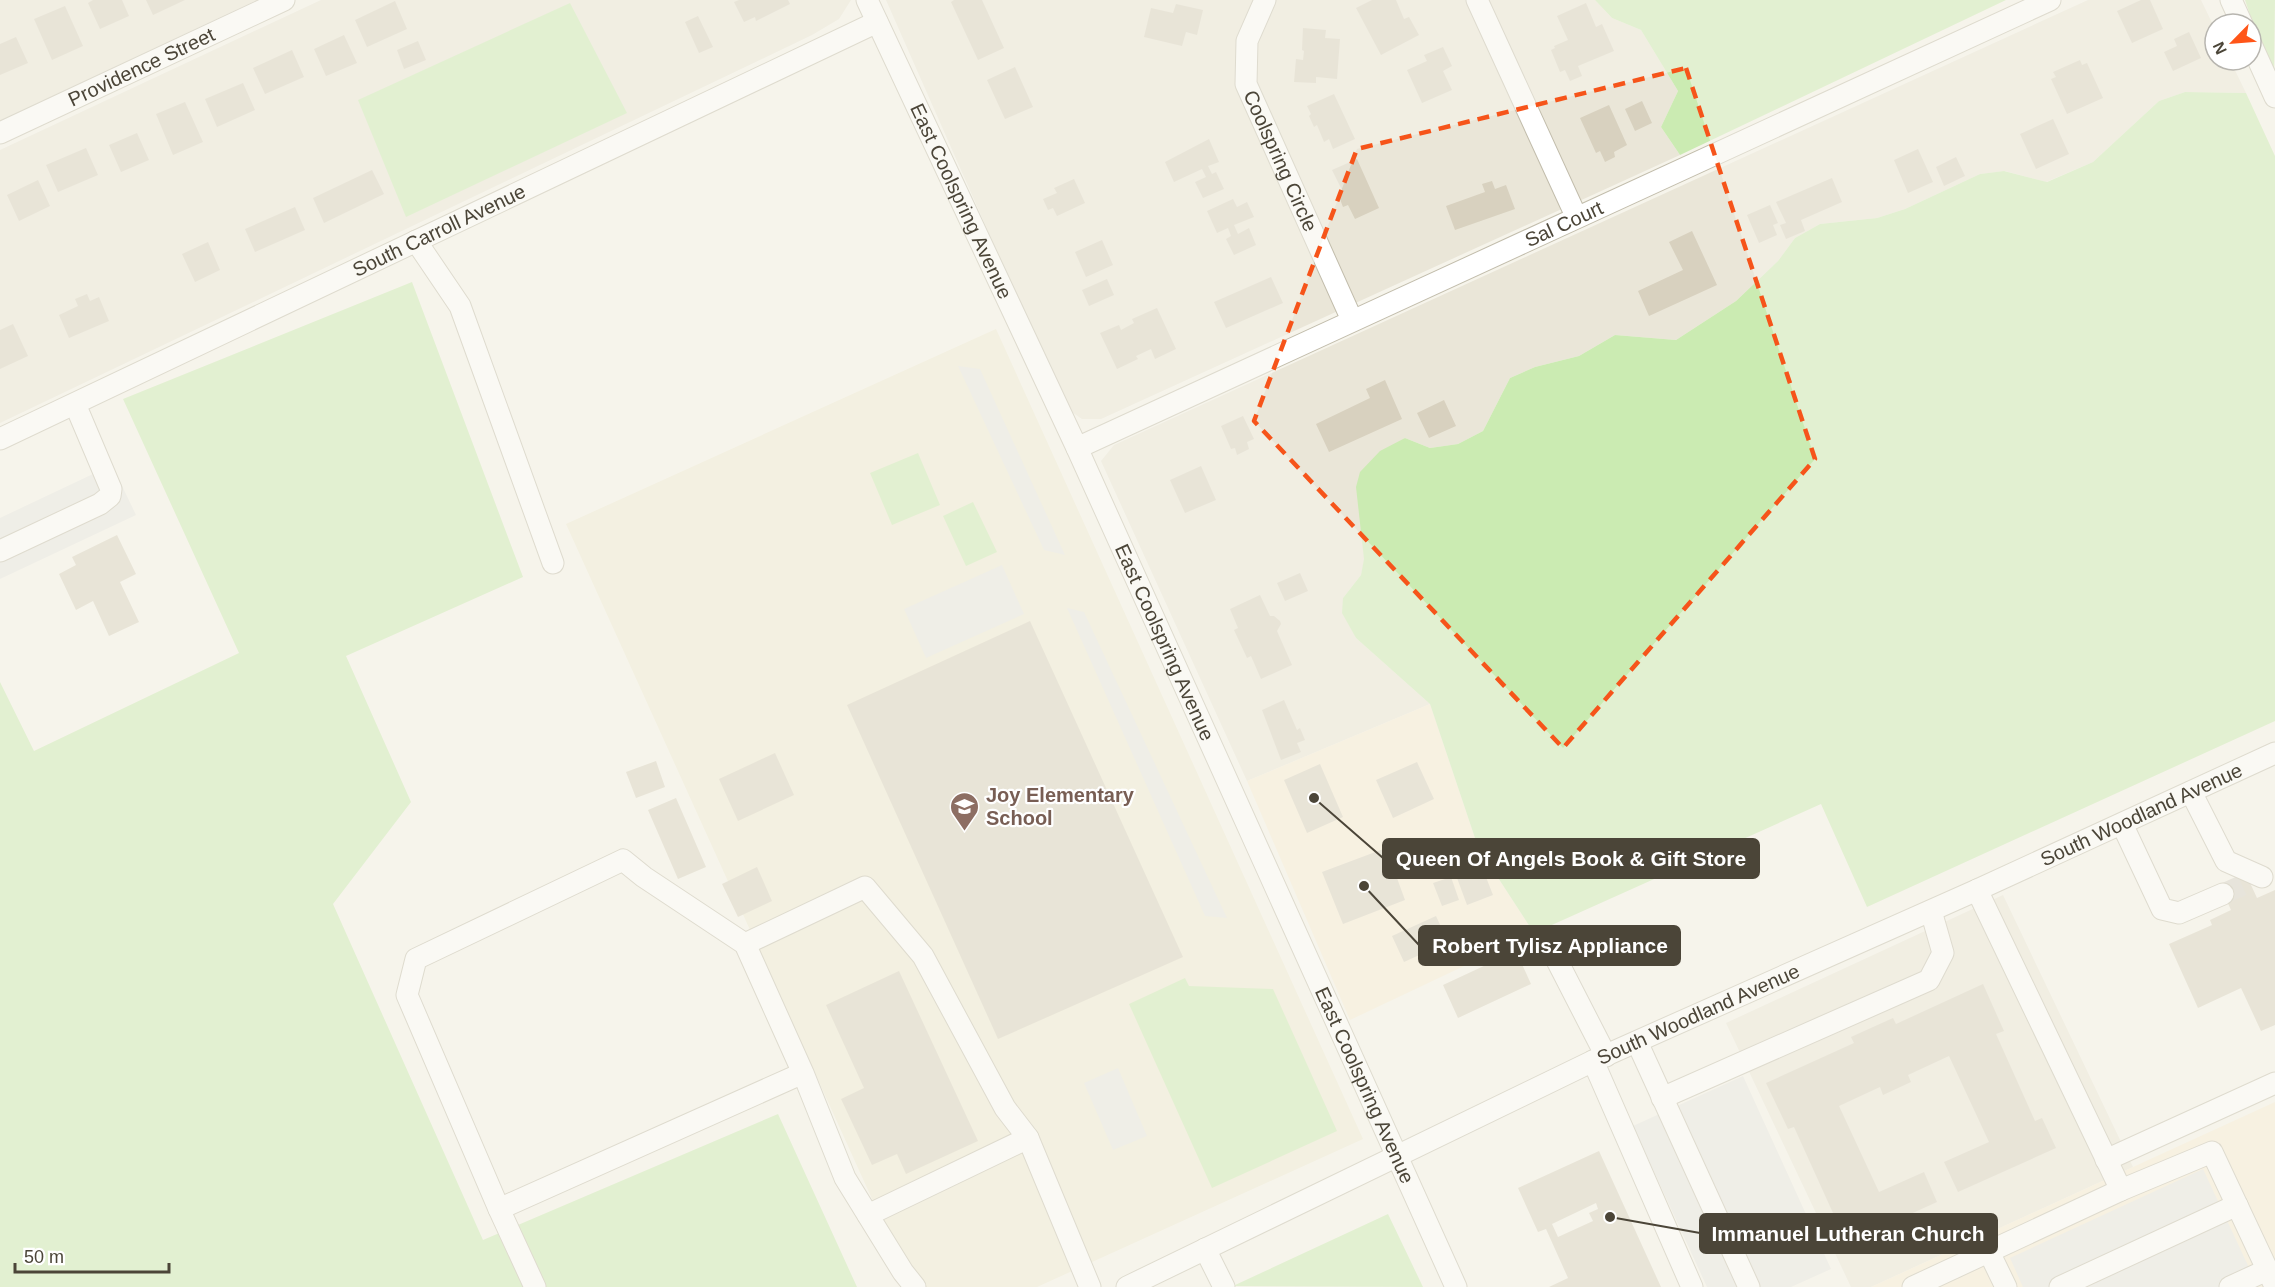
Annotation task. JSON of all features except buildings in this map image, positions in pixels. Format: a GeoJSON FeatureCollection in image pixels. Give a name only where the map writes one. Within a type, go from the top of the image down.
{"type":"FeatureCollection","features":[{"type":"Feature","properties":{"kind":"street","name":"Providence Street"},"geometry":{"type":"LineString","coordinates":[[0,133],[284,0]]}},
{"type":"Feature","properties":{"kind":"street","name":"East Coolspring Avenue"},"geometry":{"type":"LineString","coordinates":[[867,0],[1077,448],[1456,1287]]}},
{"type":"Feature","properties":{"kind":"street","name":"Coolspring Circle"},"geometry":{"type":"LineString","coordinates":[[1265,0],[1247,41],[1246,84],[1352,320]]}},
{"type":"Feature","properties":{"kind":"street"},"geometry":{"type":"LineString","coordinates":[[1477,0],[1576,216]]}},
{"type":"Feature","properties":{"kind":"street","name":"Sal Court"},"geometry":{"type":"LineString","coordinates":[[1077,448],[1576,216],[2050,0]]}},
{"type":"Feature","properties":{"kind":"street","name":"South Carroll Avenue"},"geometry":{"type":"LineString","coordinates":[[0,439],[877,22]]}},
{"type":"Feature","properties":{"kind":"street"},"geometry":{"type":"LineString","coordinates":[[2263,70],[2275,97]]}},
{"type":"Feature","properties":{"kind":"street"},"geometry":{"type":"LineString","coordinates":[[416,241],[460,306],[553,563]]}},
{"type":"Feature","properties":{"kind":"street"},"geometry":{"type":"LineString","coordinates":[[0,551],[100,504],[110,496],[111,489],[75,404]]}},
{"type":"Feature","properties":{"kind":"street","name":"South Woodland Avenue"},"geometry":{"type":"LineString","coordinates":[[1127,1287],[1600,1059],[2274,756]]}},
{"type":"Feature","properties":{"kind":"street"},"geometry":{"type":"LineString","coordinates":[[2191,792],[2226,861],[2262,877]]}},
{"type":"Feature","properties":{"kind":"street"},"geometry":{"type":"LineString","coordinates":[[2122,824],[2162,909],[2179,913],[2218,896],[2226,861]]}},
{"type":"Feature","properties":{"kind":"street"},"geometry":{"type":"LineString","coordinates":[[535,1287],[407,995],[416,959],[623,860],[644,878],[745,944],[803,1072],[845,1178],[903,1272],[915,1287]]}},
{"type":"Feature","properties":{"kind":"street"},"geometry":{"type":"LineString","coordinates":[[745,944],[865,887],[923,956],[1005,1108],[1028,1138],[1090,1287]]}},
{"type":"Feature","properties":{"kind":"street"},"geometry":{"type":"LineString","coordinates":[[1977,890],[2121,1190]]}},
{"type":"Feature","properties":{"kind":"street"},"geometry":{"type":"LineString","coordinates":[[1662,1098],[1929,980],[1943,953],[1931,911]]}},
{"type":"Feature","properties":{"kind":"street"},"geometry":{"type":"LineString","coordinates":[[1548,943],[1600,1059],[1692,1287]]}},
{"type":"Feature","properties":{"kind":"street"},"geometry":{"type":"LineString","coordinates":[[1637,1042],[1749,1287]]}},
{"type":"Feature","properties":{"kind":"street"},"geometry":{"type":"LineString","coordinates":[[499,1209],[803,1072]]}},
{"type":"Feature","properties":{"kind":"street"},"geometry":{"type":"LineString","coordinates":[[2106,1160],[2275,1083]]}},
{"type":"Feature","properties":{"kind":"street"},"geometry":{"type":"LineString","coordinates":[[868,1215],[1028,1138]]}},
{"type":"Feature","properties":{"kind":"street"},"geometry":{"type":"LineString","coordinates":[[1913,1287],[2121,1190],[2212,1152],[2271,1278],[2230,1287]]}},
{"type":"Feature","properties":{"kind":"street"},"geometry":{"type":"LineString","coordinates":[[2060,1287],[2237,1205]]}},
{"type":"Feature","properties":{"kind":"street"},"geometry":{"type":"LineString","coordinates":[[1205,1249],[1224,1287]]}},
{"type":"Feature","properties":{"kind":"street"},"geometry":{"type":"LineString","coordinates":[[1989,1251],[2006,1287]]}},
{"type":"Feature","properties":{"kind":"highlighted area"},"geometry":{"type":"Polygon","coordinates":[[[1686,68],[1815,459],[1563,748],[1254,421],[1357,149],[1686,68]]]}},
{"type":"Feature","properties":{"kind":"shaded area"},"geometry":{"type":"Polygon","coordinates":[[[0,0],[257,0],[0,121],[0,0]]]}},
{"type":"Feature","properties":{"kind":"shaded area"},"geometry":{"type":"Polygon","coordinates":[[[321,0],[851,0],[839,19],[812,35],[0,423],[0,150],[321,0]]]}},
{"type":"Feature","properties":{"kind":"shaded area"},"geometry":{"type":"Polygon","coordinates":[[[886,0],[1595,0],[1612,18],[1641,30],[1678,91],[1661,127],[1680,155],[1101,419],[1082,419],[1066,408],[886,0]]]}},
{"type":"Feature","properties":{"kind":"shaded area"},"geometry":{"type":"Polygon","coordinates":[[[2088,0],[2201,0],[2207,12],[2203,12],[2203,72],[2236,72],[2246,93],[2185,92],[2159,101],[2093,162],[2046,182],[2005,171],[1980,174],[1905,209],[1877,218],[1820,224],[1795,238],[1778,261],[1736,301],[1676,340],[1615,335],[1579,356],[1535,367],[1510,378],[1483,431],[1458,444],[1430,448],[1405,438],[1357,487],[1365,559],[1361,575],[1343,598],[1356,638],[1430,704],[1247,781],[1101,461],[1114,445],[2088,0]]]}},
{"type":"Feature","properties":{"kind":"shaded area","name":"Joy Elementary School"},"geometry":{"type":"Polygon","coordinates":[[[996,329],[1363,1139],[1037,1287],[912,1287],[566,524],[996,329]]]}},
{"type":"Feature","properties":{"kind":"shaded area"},"geometry":{"type":"Polygon","coordinates":[[[958,366],[980,369],[1065,555],[1044,550],[958,366]]]}},
{"type":"Feature","properties":{"kind":"shaded area"},"geometry":{"type":"Polygon","coordinates":[[[112,465],[136,515],[0,579],[0,518],[112,465]]]}},
{"type":"Feature","properties":{"kind":"shaded area"},"geometry":{"type":"Polygon","coordinates":[[[1002,565],[1024,614],[926,658],[904,609],[1002,565]]]}},
{"type":"Feature","properties":{"kind":"shaded area"},"geometry":{"type":"Polygon","coordinates":[[[1067,608],[1084,612],[1227,918],[1205,916],[1067,608]]]}},
{"type":"Feature","properties":{"kind":"shaded area"},"geometry":{"type":"Polygon","coordinates":[[[1430,704],[1478,847],[1534,933],[1350,1020],[1247,781],[1430,704]]]}},
{"type":"Feature","properties":{"kind":"shaded area"},"geometry":{"type":"Polygon","coordinates":[[[2003,895],[2133,1167],[1871,1287],[1851,1287],[1726,1023],[2003,895]]]}},
{"type":"Feature","properties":{"kind":"shaded area"},"geometry":{"type":"Polygon","coordinates":[[[1118,1068],[1147,1136],[1113,1150],[1084,1083],[1118,1068]]]}},
{"type":"Feature","properties":{"kind":"shaded area"},"geometry":{"type":"Polygon","coordinates":[[[1743,1076],[1831,1269],[1791,1287],[1707,1287],[1633,1126],[1743,1076]]]}},
{"type":"Feature","properties":{"kind":"shaded area"},"geometry":{"type":"Polygon","coordinates":[[[2275,1102],[2275,1287],[1871,1287],[2133,1167],[2275,1102]]]}},
{"type":"Feature","properties":{"kind":"shaded area"},"geometry":{"type":"Polygon","coordinates":[[[2203,1169],[2258,1287],[2023,1287],[2010,1258],[2203,1169]]]}},
{"type":"Feature","properties":{"kind":"green space"},"geometry":{"type":"Polygon","coordinates":[[[1595,0],[2006,0],[1680,155],[1661,127],[1678,91],[1641,30],[1612,18],[1595,0]]]}},
{"type":"Feature","properties":{"kind":"green space"},"geometry":{"type":"Polygon","coordinates":[[[2245,0],[2275,0],[2274,74],[2263,47],[2263,12],[2249,12],[2245,0]]]}},
{"type":"Feature","properties":{"kind":"green space"},"geometry":{"type":"Polygon","coordinates":[[[570,3],[627,113],[406,217],[358,100],[570,3]]]}},
{"type":"Feature","properties":{"kind":"green space"},"geometry":{"type":"Polygon","coordinates":[[[2185,92],[2246,93],[2275,156],[2275,721],[1867,907],[1821,804],[1534,933],[1478,847],[1430,704],[1356,638],[1342,613],[1343,598],[1361,575],[1364,559],[1356,487],[1360,472],[1380,451],[1405,438],[1430,448],[1458,444],[1483,431],[1510,378],[1535,367],[1579,356],[1615,335],[1676,340],[1736,301],[1778,261],[1795,238],[1820,224],[1877,218],[1905,209],[1980,174],[2004,171],[2047,182],[2093,162],[2159,101],[2185,92]]]}},
{"type":"Feature","properties":{"kind":"green space"},"geometry":{"type":"Polygon","coordinates":[[[412,282],[523,577],[346,656],[411,802],[333,904],[483,1240],[778,1114],[857,1287],[0,1287],[0,682],[34,751],[239,653],[123,399],[412,282]]]}},
{"type":"Feature","properties":{"kind":"green space"},"geometry":{"type":"Polygon","coordinates":[[[918,453],[940,505],[892,525],[870,473],[918,453]]]}},
{"type":"Feature","properties":{"kind":"green space"},"geometry":{"type":"Polygon","coordinates":[[[973,502],[997,552],[966,566],[943,516],[973,502]]]}},
{"type":"Feature","properties":{"kind":"green space"},"geometry":{"type":"Polygon","coordinates":[[[1185,978],[1189,986],[1273,989],[1337,1131],[1212,1188],[1129,1004],[1185,978]]]}},
{"type":"Feature","properties":{"kind":"green space"},"geometry":{"type":"Polygon","coordinates":[[[1388,1214],[1423,1287],[1233,1286],[1388,1214]]]}},
{"type":"Feature","properties":{"kind":"tunnel"},"geometry":{"type":"LineString","coordinates":[[2223,894],[2250,882]]}},
{"type":"Feature","properties":{"kind":"place","name":"Queen Of Angels Book & Gift Store"},"geometry":{"type":"Point","coordinates":[1314,798]}},
{"type":"Feature","properties":{"kind":"place","name":"Joy Elementary School"},"geometry":{"type":"Point","coordinates":[965,832]}},
{"type":"Feature","properties":{"kind":"place","name":"Robert Tylisz Appliance"},"geometry":{"type":"Point","coordinates":[1364,886]}},
{"type":"Feature","properties":{"kind":"place","name":"Immanuel Lutheran Church"},"geometry":{"type":"Point","coordinates":[1610,1217]}}]}
